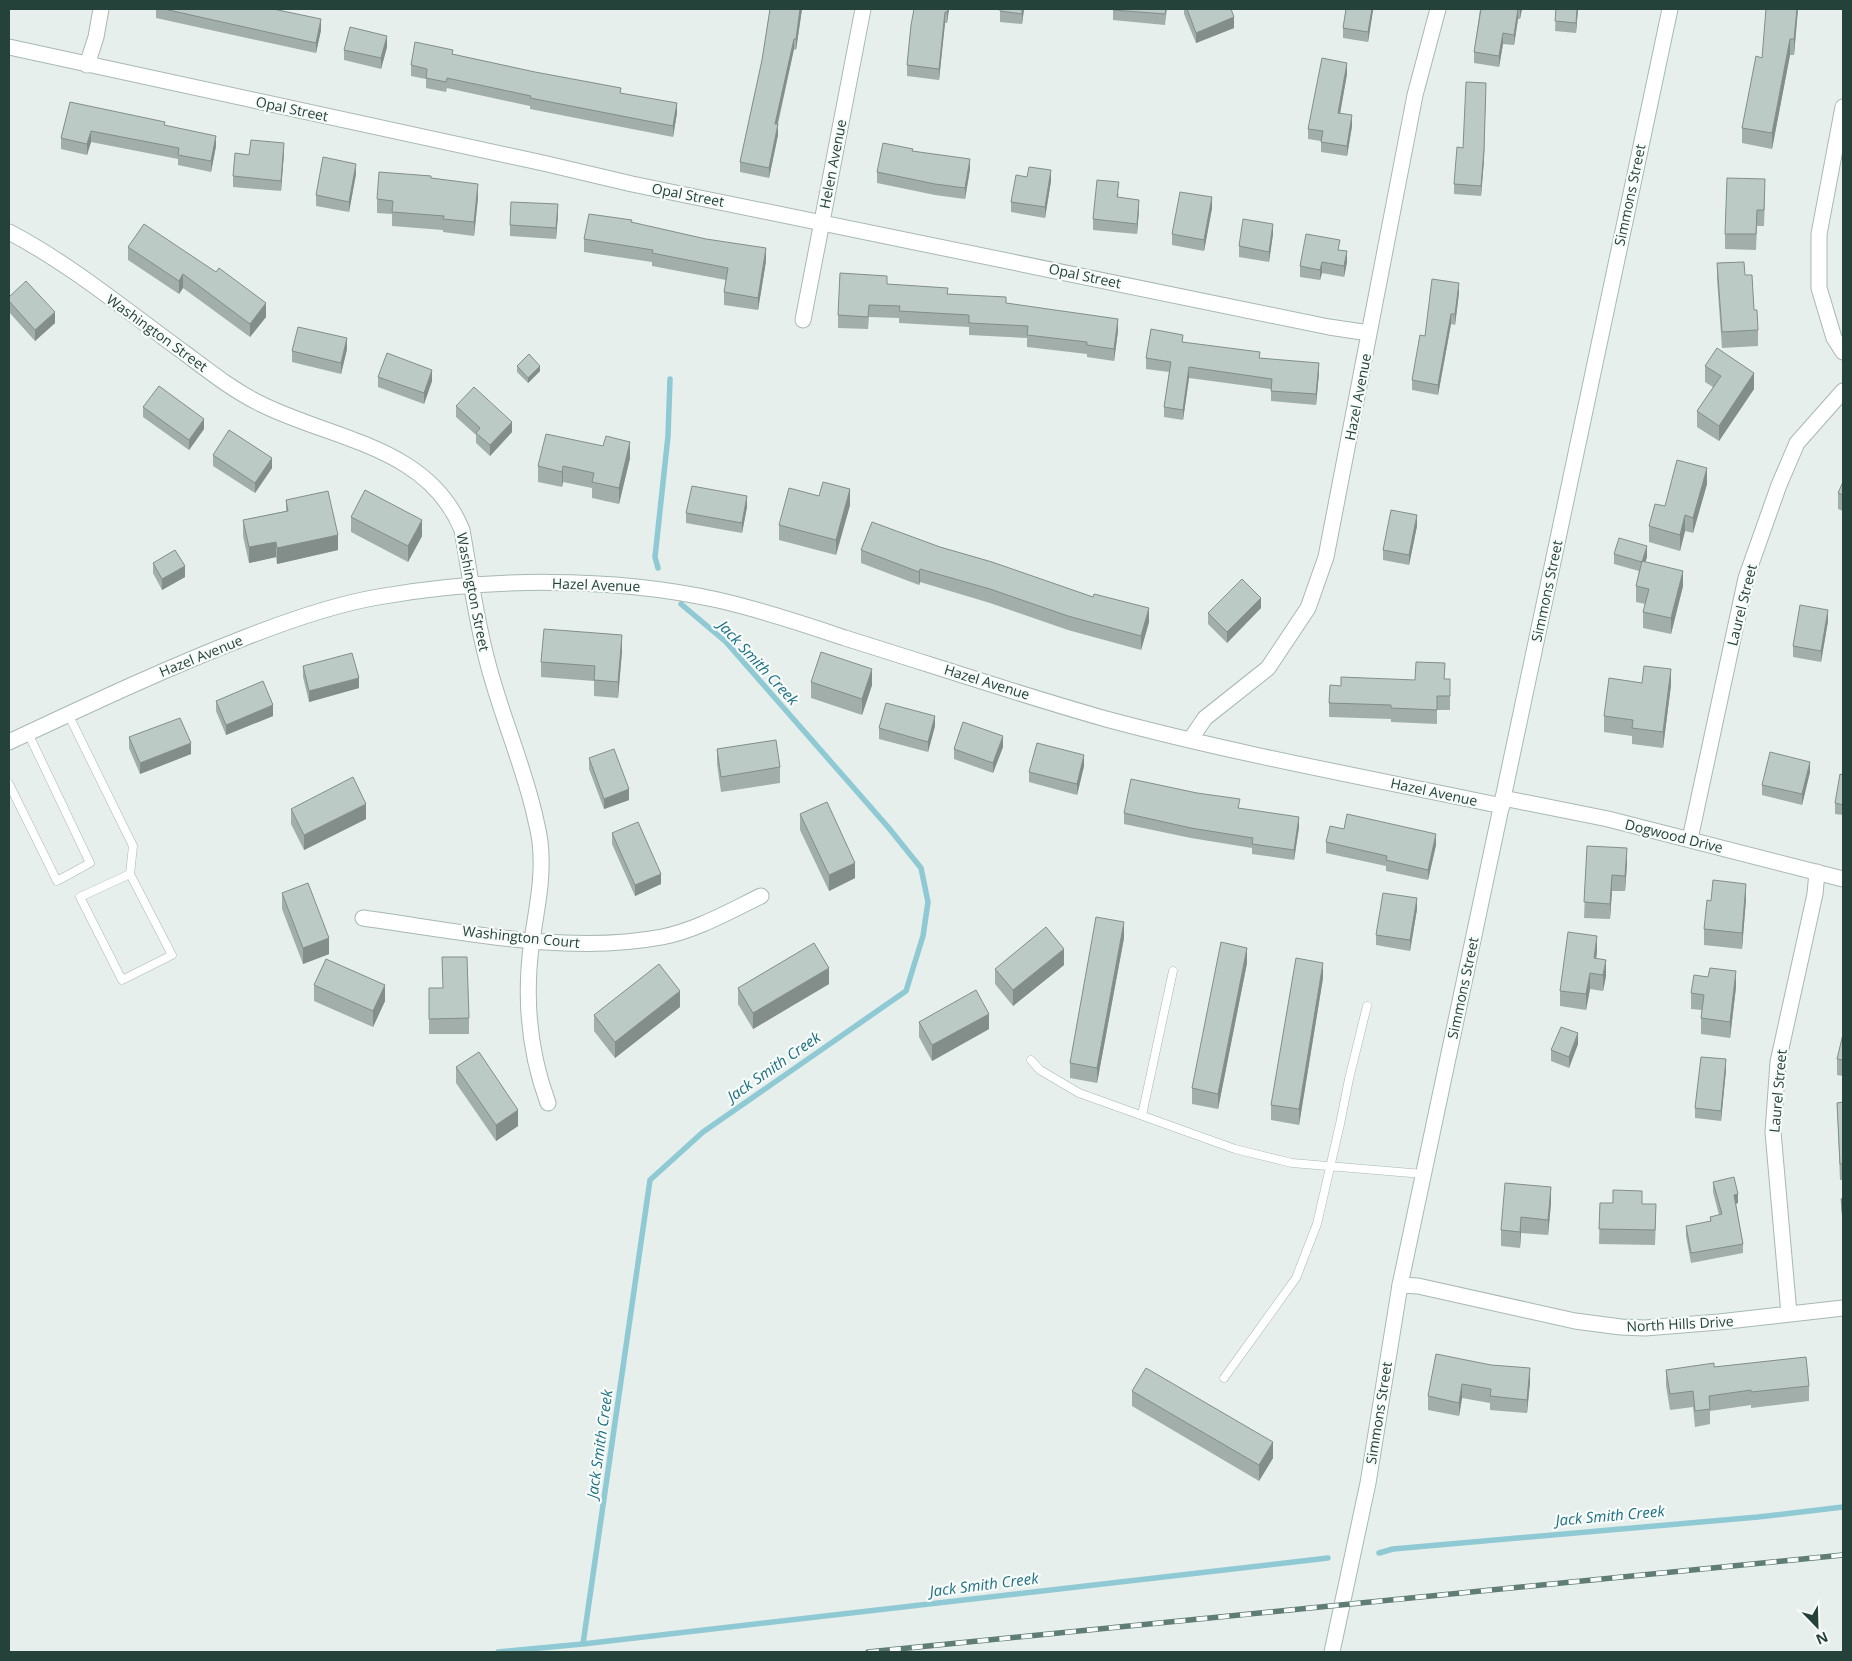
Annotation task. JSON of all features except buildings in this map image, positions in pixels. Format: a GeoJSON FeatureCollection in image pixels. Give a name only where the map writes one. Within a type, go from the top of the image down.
{"type":"FeatureCollection","features":[{"type":"Feature","properties":{"kind":"street"},"geometry":{"type":"LineString","coordinates":[[87,65],[96,37],[101,9]]}},
{"type":"Feature","properties":{"kind":"street","name":"Helen Avenue"},"geometry":{"type":"LineString","coordinates":[[804,320],[863,9]]}},
{"type":"Feature","properties":{"kind":"street","name":"Hazel Avenue"},"geometry":{"type":"LineString","coordinates":[[1190,740],[1205,718],[1268,668],[1308,608],[1326,557],[1415,95],[1438,9]]}},
{"type":"Feature","properties":{"kind":"street","name":"Simmons Street"},"geometry":{"type":"LineString","coordinates":[[1332,1652],[1368,1483],[1400,1285],[1670,9]]}},
{"type":"Feature","properties":{"kind":"street","name":"Opal Street"},"geometry":{"type":"LineString","coordinates":[[9,47],[632,184],[1329,327],[1370,333]]}},
{"type":"Feature","properties":{"kind":"street"},"geometry":{"type":"LineString","coordinates":[[1843,107],[1819,234],[1819,288],[1834,338],[1843,352]]}},
{"type":"Feature","properties":{"kind":"street","name":"Washington Street"},"geometry":{"type":"LineString","coordinates":[[9,232],[55,259],[236,390],[286,416],[388,455],[411,468],[431,482],[456,516],[462,530],[488,664],[530,796],[540,839],[541,884],[528,981],[528,1017],[539,1079],[548,1103]]}},
{"type":"Feature","properties":{"kind":"street","name":"Laurel Street"},"geometry":{"type":"LineString","coordinates":[[1690,839],[1746,578],[1779,485],[1797,443],[1843,391]]}},
{"type":"Feature","properties":{"kind":"street","name":"Hazel Avenue"},"geometry":{"type":"LineString","coordinates":[[9,742],[191,658],[280,624],[326,609],[375,598],[430,589],[554,583],[644,587],[719,600],[793,621],[1107,719],[1190,740],[1502,802]]}},
{"type":"Feature","properties":{"kind":"street","name":"Dogwood Drive"},"geometry":{"type":"LineString","coordinates":[[1502,802],[1608,819],[1843,879]]}},
{"type":"Feature","properties":{"kind":"street","name":"Laurel Street"},"geometry":{"type":"LineString","coordinates":[[1789,1314],[1773,1132],[1778,1062],[1815,894],[1816,872]]}},
{"type":"Feature","properties":{"kind":"street","name":"Washington Court"},"geometry":{"type":"LineString","coordinates":[[363,918],[532,941],[590,944],[663,937],[683,931],[761,896]]}},
{"type":"Feature","properties":{"kind":"street","name":"North Hills Drive"},"geometry":{"type":"LineString","coordinates":[[1400,1285],[1418,1286],[1575,1321],[1621,1327],[1645,1328],[1719,1322],[1843,1308]]}},
{"type":"Feature","properties":{"kind":"lane"},"geometry":{"type":"LineString","coordinates":[[68,714],[133,846],[130,874],[172,955],[122,980],[80,897],[130,874]]}},
{"type":"Feature","properties":{"kind":"lane"},"geometry":{"type":"LineString","coordinates":[[9,784],[57,880],[90,863],[28,733]]}},
{"type":"Feature","properties":{"kind":"lane"},"geometry":{"type":"LineString","coordinates":[[1142,1115],[1173,971]]}},
{"type":"Feature","properties":{"kind":"lane"},"geometry":{"type":"LineString","coordinates":[[1224,1378],[1296,1278],[1317,1224],[1367,1006]]}},
{"type":"Feature","properties":{"kind":"lane"},"geometry":{"type":"LineString","coordinates":[[1031,1060],[1040,1070],[1079,1093],[1235,1149],[1292,1163],[1423,1174]]}},
{"type":"Feature","properties":{"kind":"waterway","name":"Jack Smith Creek"},"geometry":{"type":"LineString","coordinates":[[658,568],[655,557],[668,436],[670,379]]}},
{"type":"Feature","properties":{"kind":"waterway","name":"Jack Smith Creek"},"geometry":{"type":"LineString","coordinates":[[498,1652],[583,1644],[650,1180],[703,1132],[906,991],[923,936],[928,902],[921,868],[888,827],[726,642],[681,604]]}},
{"type":"Feature","properties":{"kind":"waterway","name":"Jack Smith Creek"},"geometry":{"type":"LineString","coordinates":[[1379,1553],[1393,1549],[1758,1517],[1843,1507]]}},
{"type":"Feature","properties":{"kind":"waterway","name":"Jack Smith Creek"},"geometry":{"type":"LineString","coordinates":[[583,1644],[1328,1558]]}},
{"type":"Feature","properties":{"kind":"railway"},"geometry":{"type":"LineString","coordinates":[[868,1652],[1843,1555]]}}]}
